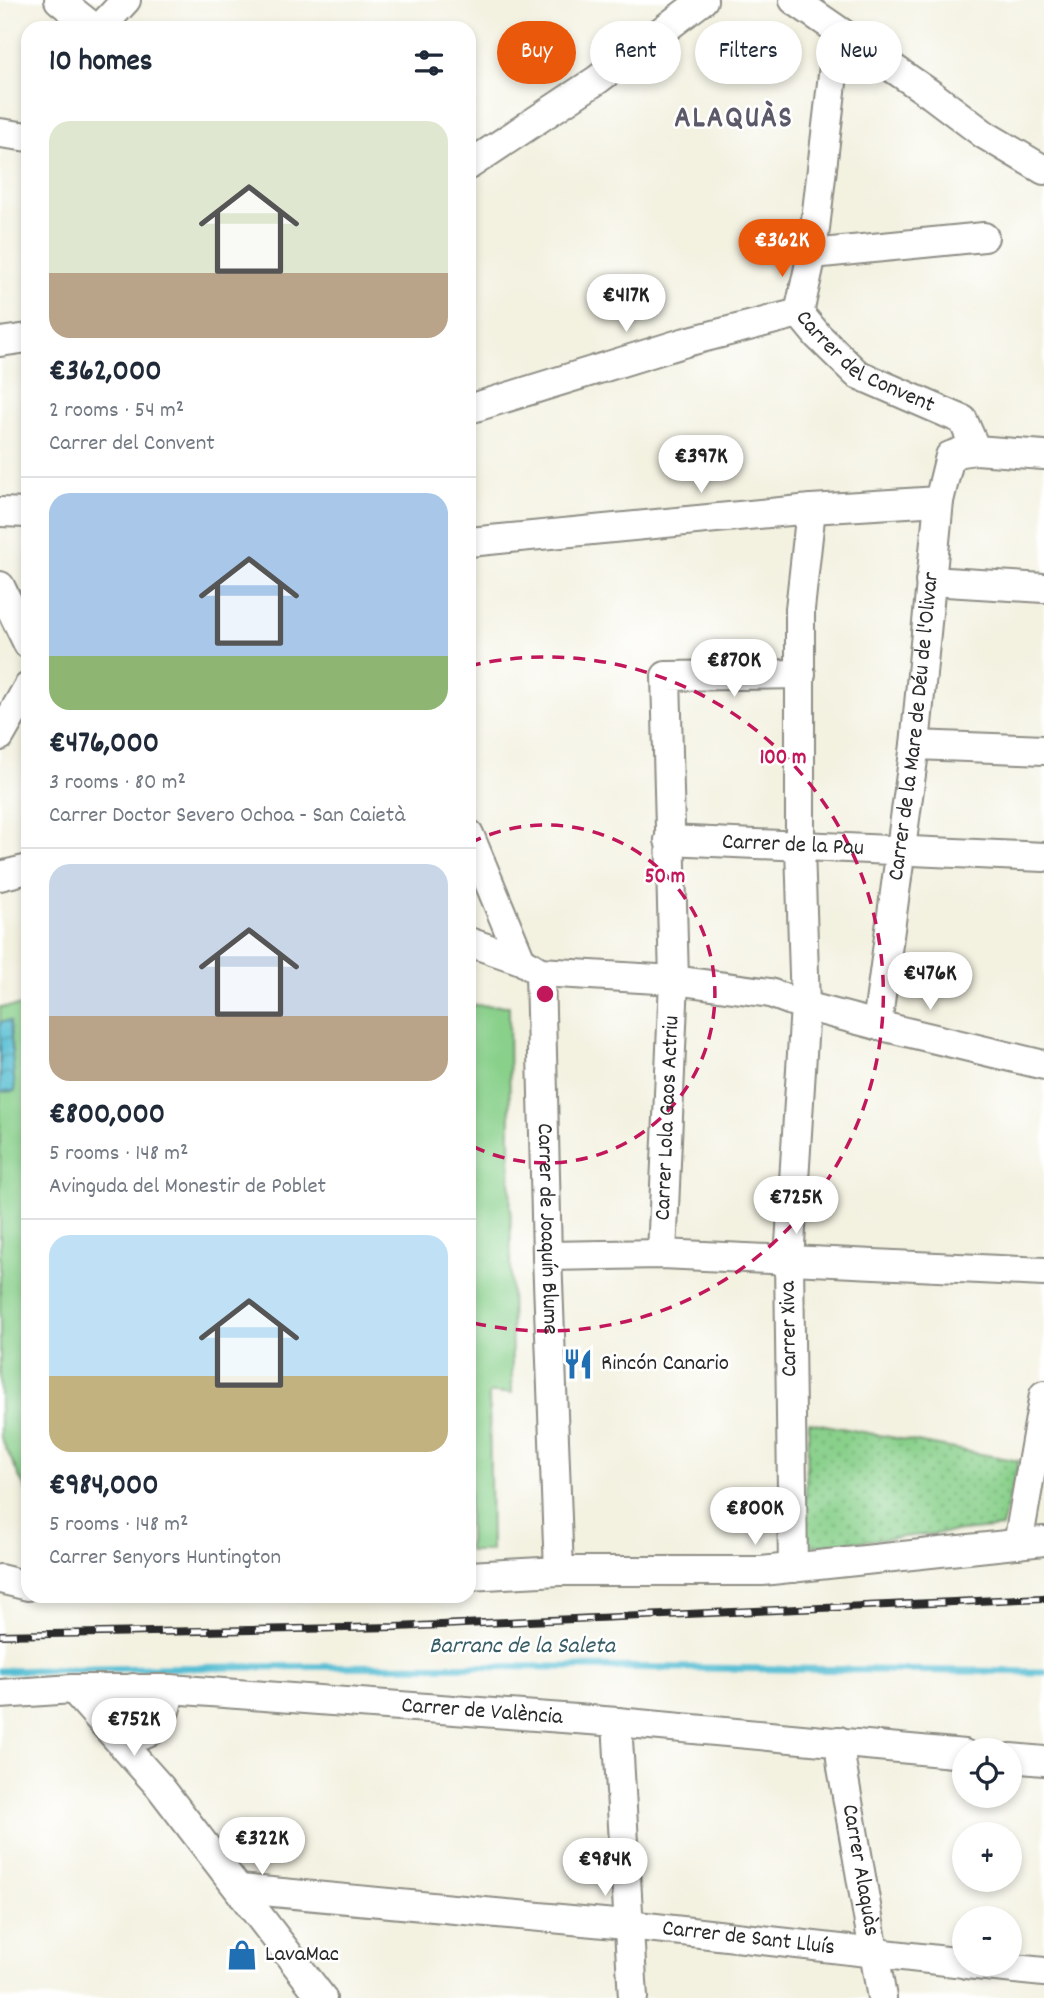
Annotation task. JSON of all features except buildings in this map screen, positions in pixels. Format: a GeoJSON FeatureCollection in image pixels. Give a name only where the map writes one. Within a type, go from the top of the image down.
{"type":"FeatureCollection","features":[{"type":"Feature","properties":{"kind":"street"},"geometry":{"type":"LineString","coordinates":[[59,0],[85,21]]}},
{"type":"Feature","properties":{"kind":"street"},"geometry":{"type":"LineString","coordinates":[[106,21],[126,0]]}},
{"type":"Feature","properties":{"kind":"street"},"geometry":{"type":"LineString","coordinates":[[476,159],[597,80],[703,0]]}},
{"type":"Feature","properties":{"kind":"street"},"geometry":{"type":"LineString","coordinates":[[810,1],[829,21]]}},
{"type":"Feature","properties":{"kind":"street"},"geometry":{"type":"LineString","coordinates":[[902,75],[985,135],[1044,170]]}},
{"type":"Feature","properties":{"kind":"street","name":"Carrer del Convent"},"geometry":{"type":"LineString","coordinates":[[832,84],[812,254],[799,313],[857,374],[963,420],[976,450]]}},
{"type":"Feature","properties":{"kind":"street"},"geometry":{"type":"LineString","coordinates":[[0,133],[21,136]]}},
{"type":"Feature","properties":{"kind":"street"},"geometry":{"type":"LineString","coordinates":[[812,254],[984,237]]}},
{"type":"Feature","properties":{"kind":"street"},"geometry":{"type":"LineString","coordinates":[[476,407],[686,342],[799,313]]}},
{"type":"Feature","properties":{"kind":"street"},"geometry":{"type":"LineString","coordinates":[[0,342],[21,339]]}},
{"type":"Feature","properties":{"kind":"street"},"geometry":{"type":"LineString","coordinates":[[976,450],[1044,455]]}},
{"type":"Feature","properties":{"kind":"street","name":"Carrer de la Mare de Déu de l'Olivar"},"geometry":{"type":"LineString","coordinates":[[877,1025],[915,745],[939,501],[950,456],[976,450]]}},
{"type":"Feature","properties":{"kind":"street"},"geometry":{"type":"LineString","coordinates":[[476,541],[811,509],[939,501]]}},
{"type":"Feature","properties":{"kind":"street","name":"Carrer Xiva"},"geometry":{"type":"LineString","coordinates":[[793,1568],[789,1260],[805,1006],[800,848],[800,609],[811,509]]}},
{"type":"Feature","properties":{"kind":"street"},"geometry":{"type":"LineString","coordinates":[[0,512],[21,513]]}},
{"type":"Feature","properties":{"kind":"street"},"geometry":{"type":"LineString","coordinates":[[930,581],[1044,587]]}},
{"type":"Feature","properties":{"kind":"street"},"geometry":{"type":"LineString","coordinates":[[0,586],[21,630]]}},
{"type":"Feature","properties":{"kind":"street","name":"Carrer Lola Gaos Actriu"},"geometry":{"type":"LineString","coordinates":[[662,1254],[674,980],[666,676],[801,674]]}},
{"type":"Feature","properties":{"kind":"street"},"geometry":{"type":"LineString","coordinates":[[0,736],[21,699]]}},
{"type":"Feature","properties":{"kind":"street"},"geometry":{"type":"LineString","coordinates":[[915,745],[1044,750]]}},
{"type":"Feature","properties":{"kind":"street","name":"Carrer de la Pau"},"geometry":{"type":"LineString","coordinates":[[669,840],[1044,858]]}},
{"type":"Feature","properties":{"kind":"street"},"geometry":{"type":"LineString","coordinates":[[476,849],[530,966]]}},
{"type":"Feature","properties":{"kind":"street"},"geometry":{"type":"LineString","coordinates":[[0,876],[21,871]]}},
{"type":"Feature","properties":{"kind":"street"},"geometry":{"type":"LineString","coordinates":[[476,945],[530,966],[674,980],[770,993],[805,1006],[877,1025],[1044,1065]]}},
{"type":"Feature","properties":{"kind":"street","name":"Carrer de Joaquín Blume"},"geometry":{"type":"LineString","coordinates":[[530,966],[547,1256],[559,1571]]}},
{"type":"Feature","properties":{"kind":"street"},"geometry":{"type":"LineString","coordinates":[[547,1256],[662,1254],[1044,1272]]}},
{"type":"Feature","properties":{"kind":"street"},"geometry":{"type":"LineString","coordinates":[[476,1576],[559,1571],[762,1571],[1031,1543],[1044,1395]]}},
{"type":"Feature","properties":{"kind":"street"},"geometry":{"type":"LineString","coordinates":[[0,1579],[21,1584]]}},
{"type":"Feature","properties":{"kind":"street"},"geometry":{"type":"LineString","coordinates":[[132,1688],[124,1707],[160,1787],[322,1998]]}},
{"type":"Feature","properties":{"kind":"street"},"geometry":{"type":"LineString","coordinates":[[73,1689],[93,1710],[136,1729],[158,1756],[160,1787]]}},
{"type":"Feature","properties":{"kind":"street","name":"Carrer de València"},"geometry":{"type":"LineString","coordinates":[[0,1694],[73,1689],[170,1689],[617,1722],[952,1753]]}},
{"type":"Feature","properties":{"kind":"street"},"geometry":{"type":"LineString","coordinates":[[136,1729],[170,1689]]}},
{"type":"Feature","properties":{"kind":"street"},"geometry":{"type":"LineString","coordinates":[[617,1722],[633,1998]]}},
{"type":"Feature","properties":{"kind":"street","name":"Carrer Alaquàs"},"geometry":{"type":"LineString","coordinates":[[839,1741],[882,1998]]}},
{"type":"Feature","properties":{"kind":"street"},"geometry":{"type":"LineString","coordinates":[[1022,1759],[1044,1761]]}},
{"type":"Feature","properties":{"kind":"street","name":"Carrer de Sant Lluís"},"geometry":{"type":"LineString","coordinates":[[240,1889],[628,1925],[952,1962]]}},
{"type":"Feature","properties":{"kind":"street","name":"Carrer de Sant Lluís"},"geometry":{"type":"LineString","coordinates":[[1022,1969],[1044,1972]]}},
{"type":"Feature","properties":{"kind":"green space"},"geometry":{"type":"Polygon","coordinates":[[[476,1005],[509,1006],[512,1393],[489,1393],[491,1551],[476,1551],[476,1005]]]}},
{"type":"Feature","properties":{"kind":"green space"},"geometry":{"type":"Polygon","coordinates":[[[21,1006],[21,1480],[0,1436],[0,1007],[21,1006]]]}},
{"type":"Feature","properties":{"kind":"green space"},"geometry":{"type":"Polygon","coordinates":[[[809,1422],[1019,1461],[1002,1527],[803,1547],[809,1422]]]}},
{"type":"Feature","properties":{"kind":"water"},"geometry":{"type":"Polygon","coordinates":[[[10,1021],[15,1091],[0,1092],[0,1022],[10,1021]]]}},
{"type":"Feature","properties":{"kind":"waterway","name":"Barranc de la Saleta"},"geometry":{"type":"LineString","coordinates":[[0,1671],[391,1666],[1044,1672]]}},
{"type":"Feature","properties":{"kind":"railway"},"geometry":{"type":"LineString","coordinates":[[0,1635],[396,1627],[1044,1598]]}},
{"type":"Feature","properties":{"kind":"place","name":"Rincón Canario"},"geometry":{"type":"Point","coordinates":[578,1364]}},
{"type":"Feature","properties":{"kind":"place","name":"LavaMac"},"geometry":{"type":"Point","coordinates":[242,1955]}},
{"type":"Feature","properties":{"kind":"district","name":"ALAQUÀS"},"geometry":{"type":"Point","coordinates":[734,120]}}]}
